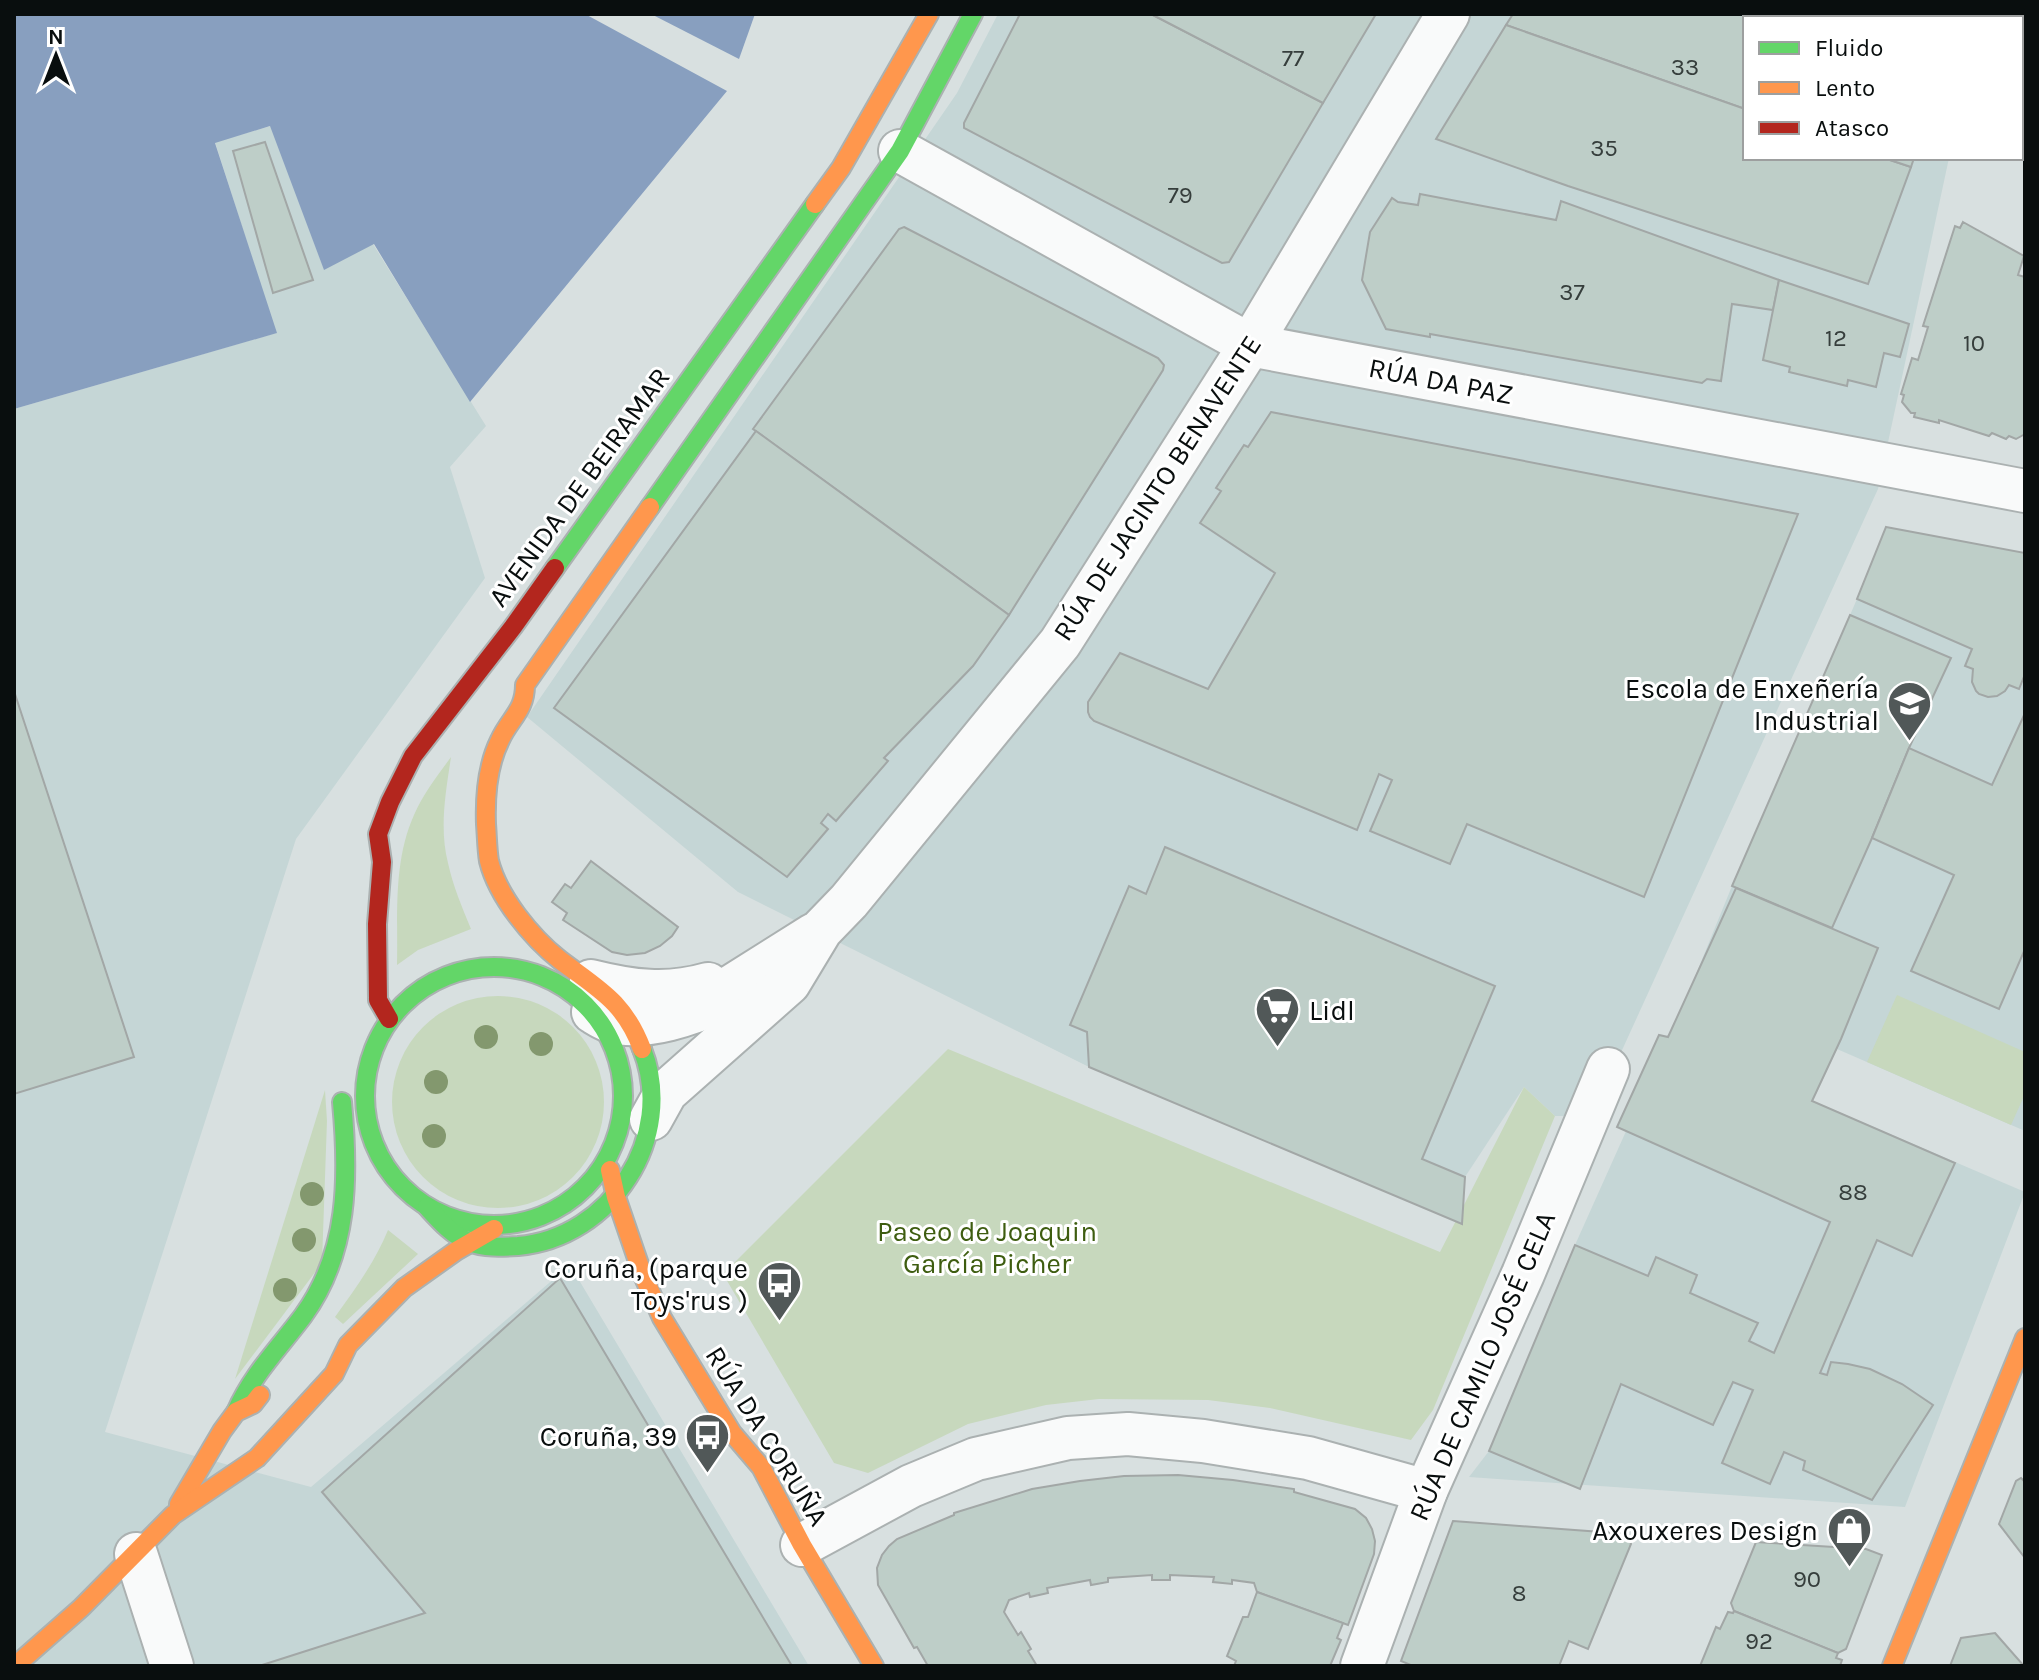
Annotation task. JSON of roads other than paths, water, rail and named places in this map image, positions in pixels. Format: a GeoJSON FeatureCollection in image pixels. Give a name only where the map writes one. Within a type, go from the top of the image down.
{"type":"FeatureCollection","features":[{"type":"Feature","properties":{"kind":"main road","name":"AVENIDA DE BEIRAMAR"},"geometry":{"type":"LineString","coordinates":[[389,1019],[378,1000],[377,924],[382,862],[378,834],[413,756],[507,634],[841,168],[929,14]]}},
{"type":"Feature","properties":{"kind":"main road"},"geometry":{"type":"LineString","coordinates":[[644,1187],[652,1093],[649,1068],[641,1044],[517,915],[489,861],[485,804],[491,766],[500,740],[523,702],[525,685],[900,151],[973,14]]}},
{"type":"Feature","properties":{"kind":"main road"},"geometry":{"type":"LineString","coordinates":[[507,692],[525,685]]}},
{"type":"Feature","properties":{"kind":"main road"},"geometry":{"type":"LineString","coordinates":[[363,852],[378,834]]}},
{"type":"Feature","properties":{"kind":"main road"},"geometry":{"type":"LineString","coordinates":[[507,947],[523,969]]}},
{"type":"Feature","properties":{"kind":"main road"},"geometry":{"type":"LineString","coordinates":[[372,1173],[365,1079],[373,1048],[389,1019],[409,998],[449,975],[493,966],[523,969],[549,978],[573,993],[605,1005]]}},
{"type":"Feature","properties":{"kind":"main road"},"geometry":{"type":"LineString","coordinates":[[427,1207],[451,1218],[476,1224],[523,1222],[571,1200],[593,1179],[610,1153],[621,1125],[624,1095],[621,1065],[610,1037],[605,1005]]}},
{"type":"Feature","properties":{"kind":"main road"},"geometry":{"type":"LineString","coordinates":[[173,1515],[236,1412],[242,1394],[310,1306],[335,1255],[346,1204],[343,1089]]}},
{"type":"Feature","properties":{"kind":"main road"},"geometry":{"type":"LineString","coordinates":[[372,1143],[386,1168],[404,1190],[445,1225],[470,1243],[507,1247],[560,1237],[599,1213],[616,1197],[632,1174],[648,1134]]}},
{"type":"Feature","properties":{"kind":"main road","name":"RÚA DA CORUÑA"},"geometry":{"type":"LineString","coordinates":[[610,1153],[610,1175],[616,1197],[642,1273],[662,1318],[732,1433],[761,1467],[802,1545],[874,1666]]}},
{"type":"Feature","properties":{"kind":"main road"},"geometry":{"type":"LineString","coordinates":[[15,1666],[81,1608],[173,1515],[257,1458],[334,1374],[348,1345],[404,1288],[502,1225]]}},
{"type":"Feature","properties":{"kind":"main road"},"geometry":{"type":"LineString","coordinates":[[560,1237],[588,1244]]}},
{"type":"Feature","properties":{"kind":"main road"},"geometry":{"type":"LineString","coordinates":[[474,1264],[507,1247]]}},
{"type":"Feature","properties":{"kind":"main road"},"geometry":{"type":"LineString","coordinates":[[638,1308],[662,1318],[667,1291],[658,1265]]}},
{"type":"Feature","properties":{"kind":"main road"},"geometry":{"type":"LineString","coordinates":[[236,1412],[253,1404],[326,1312]]}},
{"type":"Feature","properties":{"kind":"main road"},"geometry":{"type":"LineString","coordinates":[[1892,1666],[2025,1338]]}},
{"type":"Feature","properties":{"kind":"main road"},"geometry":{"type":"LineString","coordinates":[[334,1374],[361,1361]]}},
{"type":"Feature","properties":{"kind":"street","name":"RÚA DE JACINTO BENAVENTE"},"geometry":{"type":"LineString","coordinates":[[648,1134],[666,1092],[789,983],[821,930],[849,901],[1060,643],[1250,345],[1448,14]]}},
{"type":"Feature","properties":{"kind":"street","name":"RÚA DA PAZ"},"geometry":{"type":"LineString","coordinates":[[900,151],[1250,345],[2025,491]]}},
{"type":"Feature","properties":{"kind":"street","name":"RÚA DE JACINTO BENAVENTE"},"geometry":{"type":"LineString","coordinates":[[732,986],[715,982],[661,993],[625,989],[605,1005],[647,1022],[691,1014],[726,999],[732,986],[821,930]]}},
{"type":"Feature","properties":{"kind":"street","name":"RÚA DE CAMILO JOSÉ CELA"},"geometry":{"type":"LineString","coordinates":[[1362,1666],[1426,1491],[1523,1274],[1608,1069]]}},
{"type":"Feature","properties":{"kind":"street"},"geometry":{"type":"LineString","coordinates":[[802,1545],[911,1486],[976,1459],[1068,1438],[1128,1434],[1203,1441],[1308,1458],[1426,1491]]}},
{"type":"Feature","properties":{"kind":"street"},"geometry":{"type":"LineString","coordinates":[[136,1554],[172,1666]]}},
{"type":"Feature","properties":{"kind":"water"},"geometry":{"type":"Polygon","coordinates":[[[14,14],[585,14],[727,91],[470,402],[374,244],[324,270],[270,126],[215,143],[277,333],[14,409],[14,14]]]}},
{"type":"Feature","properties":{"kind":"water"},"geometry":{"type":"Polygon","coordinates":[[[651,14],[755,14],[739,59],[651,14]]]}},
{"type":"Feature","properties":{"kind":"place","name":"Escola de Enxeñería Industrial"},"geometry":{"type":"Point","coordinates":[1910,743]}},
{"type":"Feature","properties":{"kind":"place","name":"Lidl"},"geometry":{"type":"Point","coordinates":[1278,1049]}},
{"type":"Feature","properties":{"kind":"place","name":"Coruña, (parque Toys'rus )"},"geometry":{"type":"Point","coordinates":[779,1323]}},
{"type":"Feature","properties":{"kind":"place","name":"Coruña, 39"},"geometry":{"type":"Point","coordinates":[708,1475]}},
{"type":"Feature","properties":{"kind":"place","name":"Axouxeres Design"},"geometry":{"type":"Point","coordinates":[1849,1569]}},
{"type":"Feature","properties":{"kind":"park label","name":"Paseo de Joaquin García Picher"},"geometry":{"type":"Point","coordinates":[987,1247]}}]}
